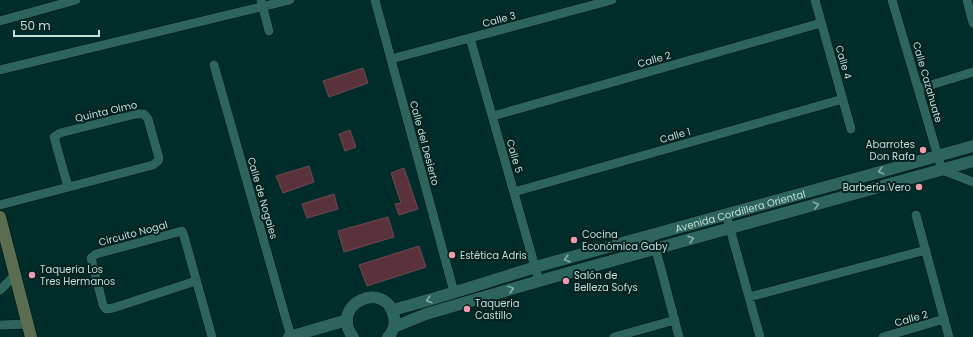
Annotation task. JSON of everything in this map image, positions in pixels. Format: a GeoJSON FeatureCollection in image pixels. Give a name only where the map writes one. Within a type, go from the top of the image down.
{"type":"FeatureCollection","features":[{"type":"Feature","properties":{"kind":"main road"},"geometry":{"type":"LineString","coordinates":[[0,219],[3,243],[15,275],[31,337]]}},
{"type":"Feature","properties":{"kind":"street"},"geometry":{"type":"LineString","coordinates":[[0,21],[76,0]]}},
{"type":"Feature","properties":{"kind":"street"},"geometry":{"type":"LineString","coordinates":[[0,70],[262,3],[290,0]]}},
{"type":"Feature","properties":{"kind":"street","name":"Calle del Desierto"},"geometry":{"type":"LineString","coordinates":[[375,0],[454,292]]}},
{"type":"Feature","properties":{"kind":"street","name":"Calle 3"},"geometry":{"type":"LineString","coordinates":[[391,59],[612,0]]}},
{"type":"Feature","properties":{"kind":"street","name":"Calle 4"},"geometry":{"type":"LineString","coordinates":[[815,0],[851,129]]}},
{"type":"Feature","properties":{"kind":"street","name":"Calle Cazahuate"},"geometry":{"type":"LineString","coordinates":[[892,0],[942,170]]}},
{"type":"Feature","properties":{"kind":"street"},"geometry":{"type":"LineString","coordinates":[[967,0],[973,23]]}},
{"type":"Feature","properties":{"kind":"street"},"geometry":{"type":"LineString","coordinates":[[262,3],[269,31]]}},
{"type":"Feature","properties":{"kind":"street","name":"Calle 2"},"geometry":{"type":"LineString","coordinates":[[492,116],[821,23]]}},
{"type":"Feature","properties":{"kind":"street","name":"Calle 5"},"geometry":{"type":"LineString","coordinates":[[470,38],[539,280]]}},
{"type":"Feature","properties":{"kind":"street","name":"Calle de Nogales"},"geometry":{"type":"LineString","coordinates":[[214,65],[290,337]]}},
{"type":"Feature","properties":{"kind":"street"},"geometry":{"type":"LineString","coordinates":[[918,89],[973,72]]}},
{"type":"Feature","properties":{"kind":"street","name":"Calle 1"},"geometry":{"type":"LineString","coordinates":[[514,192],[843,98]]}},
{"type":"Feature","properties":{"kind":"street","name":"Quinta Olmo"},"geometry":{"type":"LineString","coordinates":[[0,205],[68,188],[153,165],[159,158],[148,119],[144,114],[136,114],[60,133],[54,137],[68,188]]}},
{"type":"Feature","properties":{"kind":"street","name":"Avenida Cordillera Oriental"},"geometry":{"type":"LineString","coordinates":[[392,310],[536,267],[973,146]]}},
{"type":"Feature","properties":{"kind":"street","name":"Avenida Cordillera Oriental"},"geometry":{"type":"LineString","coordinates":[[391,332],[426,314],[539,280],[973,161]]}},
{"type":"Feature","properties":{"kind":"street"},"geometry":{"type":"LineString","coordinates":[[942,170],[973,182]]}},
{"type":"Feature","properties":{"kind":"street"},"geometry":{"type":"LineString","coordinates":[[726,214],[760,337]]}},
{"type":"Feature","properties":{"kind":"street"},"geometry":{"type":"LineString","coordinates":[[916,215],[949,337]]}},
{"type":"Feature","properties":{"kind":"street","name":"Circuito Nogal"},"geometry":{"type":"LineString","coordinates":[[196,281],[106,309],[103,305],[91,258],[96,254],[182,231],[212,337]]}},
{"type":"Feature","properties":{"kind":"street"},"geometry":{"type":"LineString","coordinates":[[652,235],[679,337]]}},
{"type":"Feature","properties":{"kind":"street"},"geometry":{"type":"LineString","coordinates":[[749,297],[926,250]]}},
{"type":"Feature","properties":{"kind":"street"},"geometry":{"type":"LineString","coordinates":[[0,290],[15,275]]}},
{"type":"Feature","properties":{"kind":"street"},"geometry":{"type":"LineString","coordinates":[[353,337],[348,328],[347,320],[349,311],[354,304],[362,299],[370,297],[379,298],[387,303],[392,310],[395,318],[391,332]]}},
{"type":"Feature","properties":{"kind":"street"},"geometry":{"type":"LineString","coordinates":[[290,337],[347,320]]}},
{"type":"Feature","properties":{"kind":"street"},"geometry":{"type":"LineString","coordinates":[[614,337],[675,320]]}},
{"type":"Feature","properties":{"kind":"street","name":"Calle 2"},"geometry":{"type":"LineString","coordinates":[[883,337],[944,320]]}},
{"type":"Feature","properties":{"kind":"street"},"geometry":{"type":"LineString","coordinates":[[0,325],[28,324]]}},
{"type":"Feature","properties":{"kind":"building"},"geometry":{"type":"Polygon","coordinates":[[[363,68],[368,83],[329,97],[323,81],[363,68]]]}},
{"type":"Feature","properties":{"kind":"building"},"geometry":{"type":"Polygon","coordinates":[[[350,130],[356,147],[345,151],[339,134],[350,130]]]}},
{"type":"Feature","properties":{"kind":"building"},"geometry":{"type":"Polygon","coordinates":[[[309,166],[314,182],[283,193],[276,176],[309,166]]]}},
{"type":"Feature","properties":{"kind":"building"},"geometry":{"type":"Polygon","coordinates":[[[404,168],[418,209],[399,215],[395,204],[401,203],[391,173],[404,168]]]}},
{"type":"Feature","properties":{"kind":"building"},"geometry":{"type":"Polygon","coordinates":[[[334,194],[338,209],[307,218],[302,204],[334,194]]]}},
{"type":"Feature","properties":{"kind":"building"},"geometry":{"type":"Polygon","coordinates":[[[388,217],[394,237],[344,252],[338,231],[388,217]]]}},
{"type":"Feature","properties":{"kind":"building"},"geometry":{"type":"Polygon","coordinates":[[[419,246],[426,267],[367,286],[359,265],[419,246]]]}},
{"type":"Feature","properties":{"kind":"place","name":"Abarrotes Don Rafa"},"geometry":{"type":"Point","coordinates":[923,150]}},
{"type":"Feature","properties":{"kind":"place","name":"Barbería Vero"},"geometry":{"type":"Point","coordinates":[919,187]}},
{"type":"Feature","properties":{"kind":"place","name":"Cocina Económica Gaby"},"geometry":{"type":"Point","coordinates":[574,240]}},
{"type":"Feature","properties":{"kind":"place","name":"Estética Adris"},"geometry":{"type":"Point","coordinates":[452,255]}},
{"type":"Feature","properties":{"kind":"place","name":"Taqueria Los Tres Hermanos"},"geometry":{"type":"Point","coordinates":[32,275]}},
{"type":"Feature","properties":{"kind":"place","name":"Salón de Belleza Sofys"},"geometry":{"type":"Point","coordinates":[566,281]}},
{"type":"Feature","properties":{"kind":"place","name":"Taqueria Castillo"},"geometry":{"type":"Point","coordinates":[467,309]}}]}
